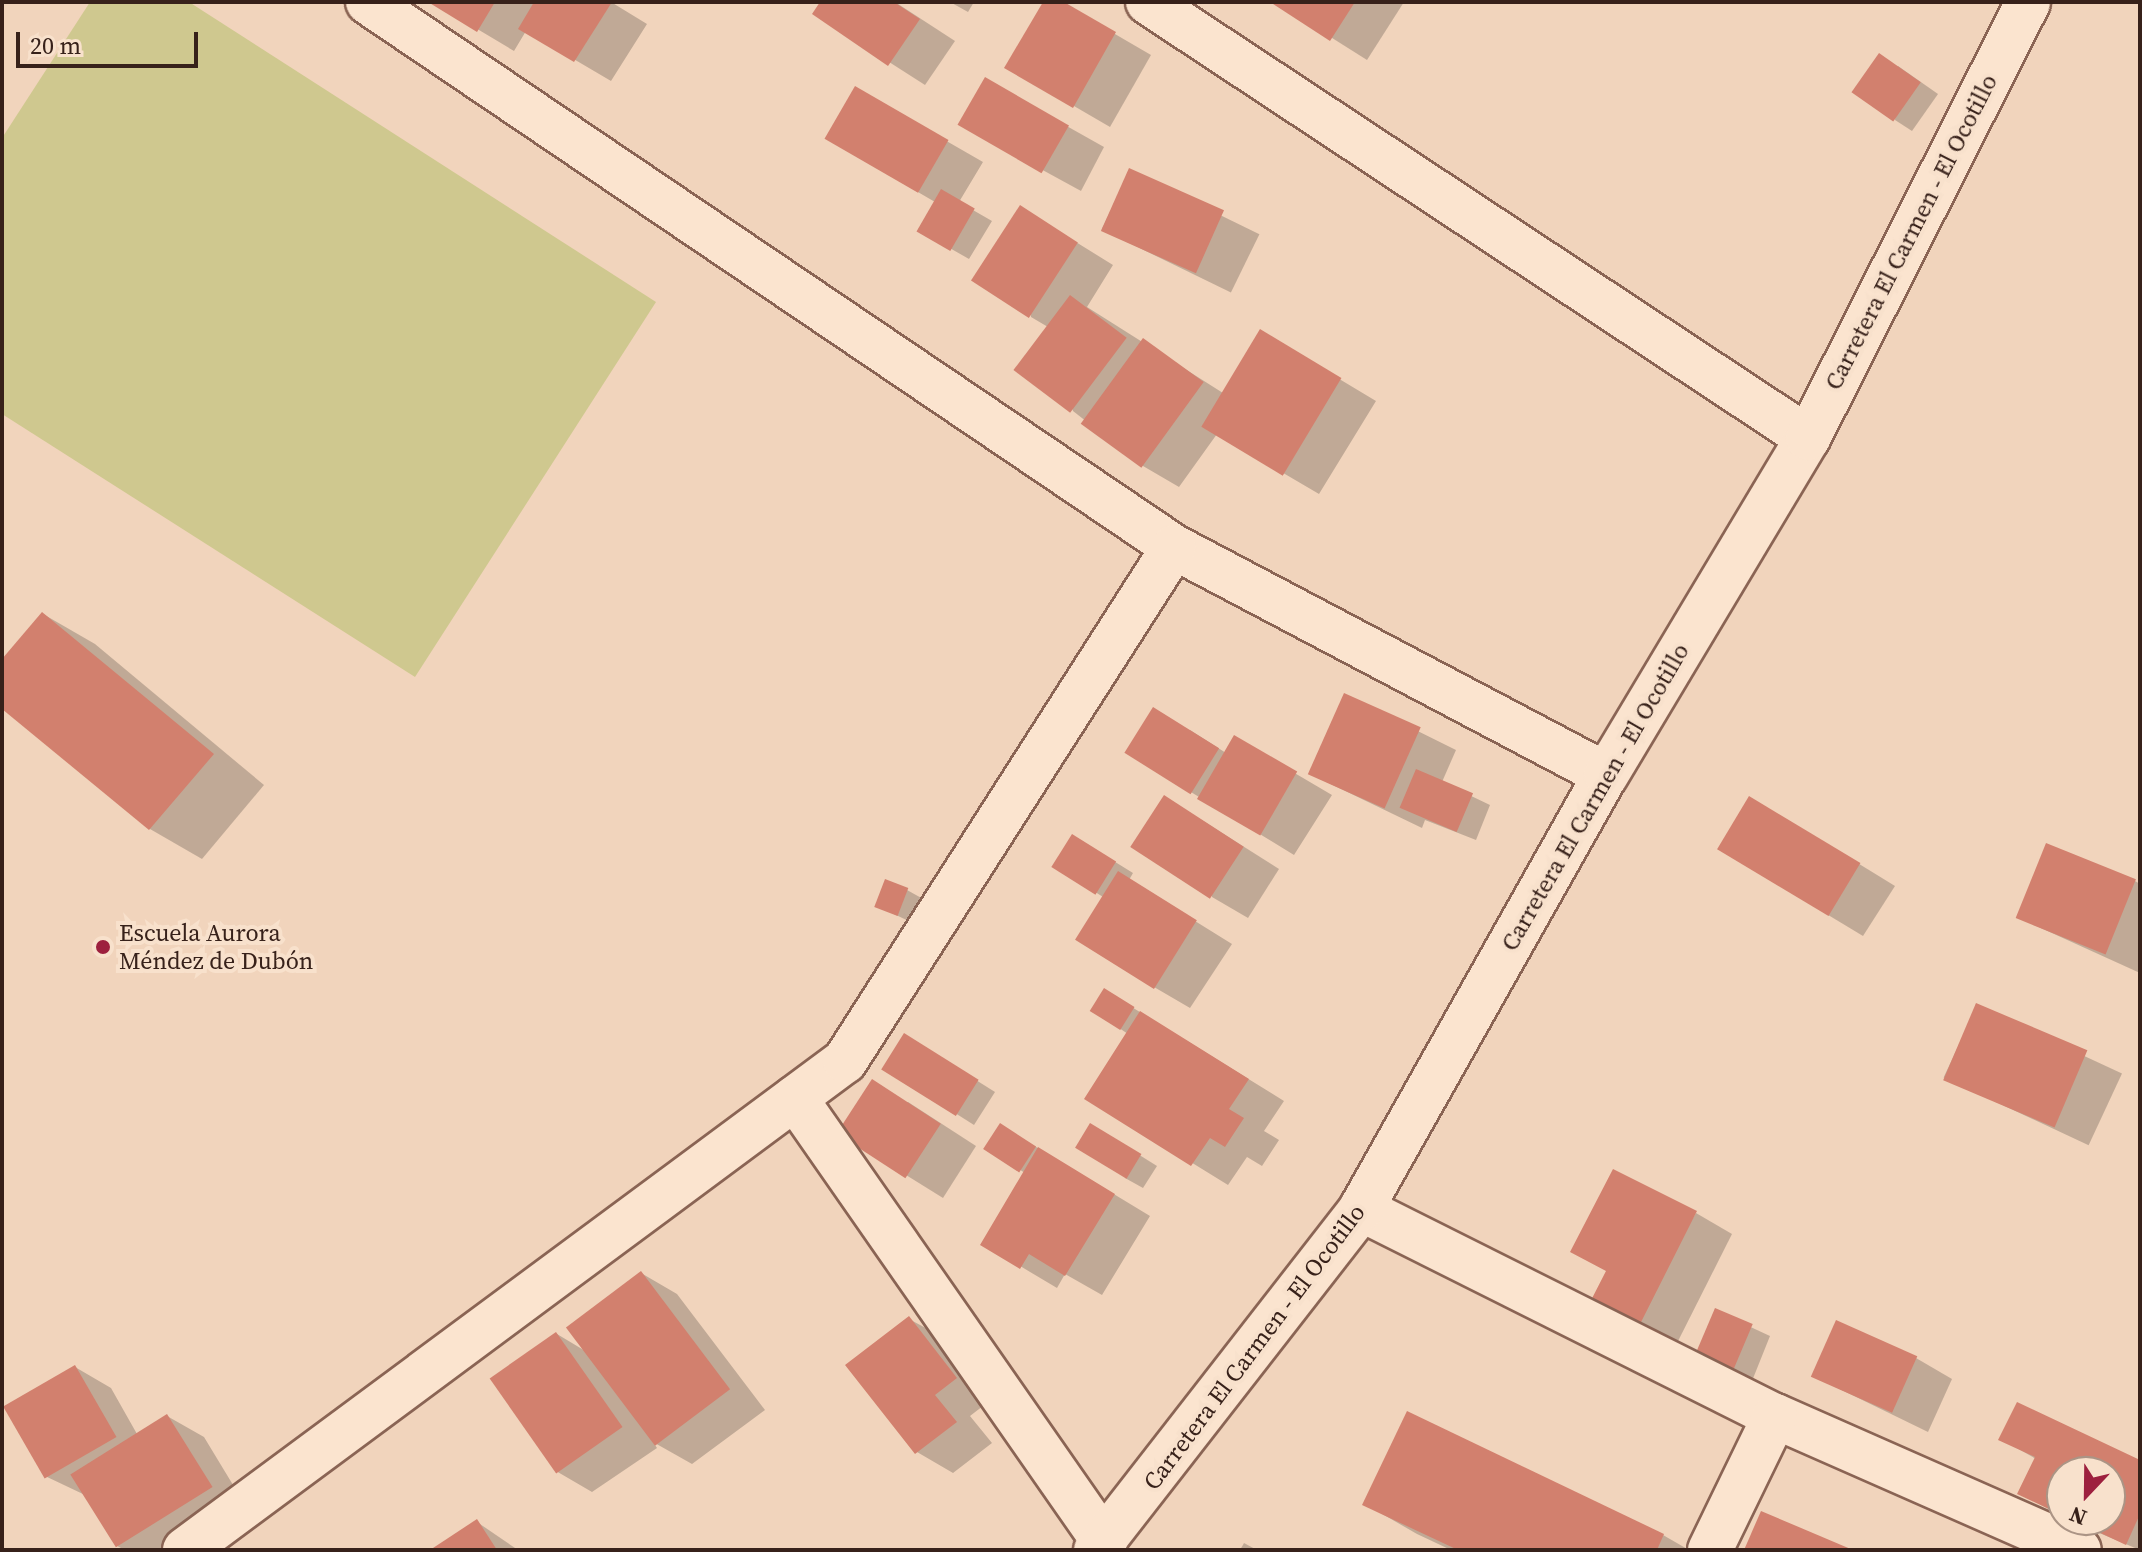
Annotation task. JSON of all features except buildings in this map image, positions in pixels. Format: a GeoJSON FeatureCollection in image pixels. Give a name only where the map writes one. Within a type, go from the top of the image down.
{"type":"FeatureCollection","features":[{"type":"Feature","properties":{"kind":"street"},"geometry":{"type":"LineString","coordinates":[[368,2],[1174,547],[1606,775]]}},
{"type":"Feature","properties":{"kind":"street"},"geometry":{"type":"LineString","coordinates":[[1148,2],[1808,438]]}},
{"type":"Feature","properties":{"kind":"street","name":"Carretera El Carmen - El Ocotillo"},"geometry":{"type":"LineString","coordinates":[[1101,1546],[1361,1209],[1606,775],[1808,438],[2014,7]]}},
{"type":"Feature","properties":{"kind":"street"},"geometry":{"type":"LineString","coordinates":[[185,1550],[845,1061],[1174,547]]}},
{"type":"Feature","properties":{"kind":"street"},"geometry":{"type":"LineString","coordinates":[[795,1098],[1101,1546]]}},
{"type":"Feature","properties":{"kind":"street"},"geometry":{"type":"LineString","coordinates":[[1361,1209],[1775,1416],[2079,1550]]}},
{"type":"Feature","properties":{"kind":"street"},"geometry":{"type":"LineString","coordinates":[[1710,1550],[1775,1416]]}},
{"type":"Feature","properties":{"kind":"shaded area"},"geometry":{"type":"Polygon","coordinates":[[[90,2],[189,2],[656,302],[415,677],[2,414],[2,138],[90,2]]]}},
{"type":"Feature","properties":{"kind":"place","name":"Escuela Aurora Méndez de Dubón"},"geometry":{"type":"Point","coordinates":[103,947]}}]}
